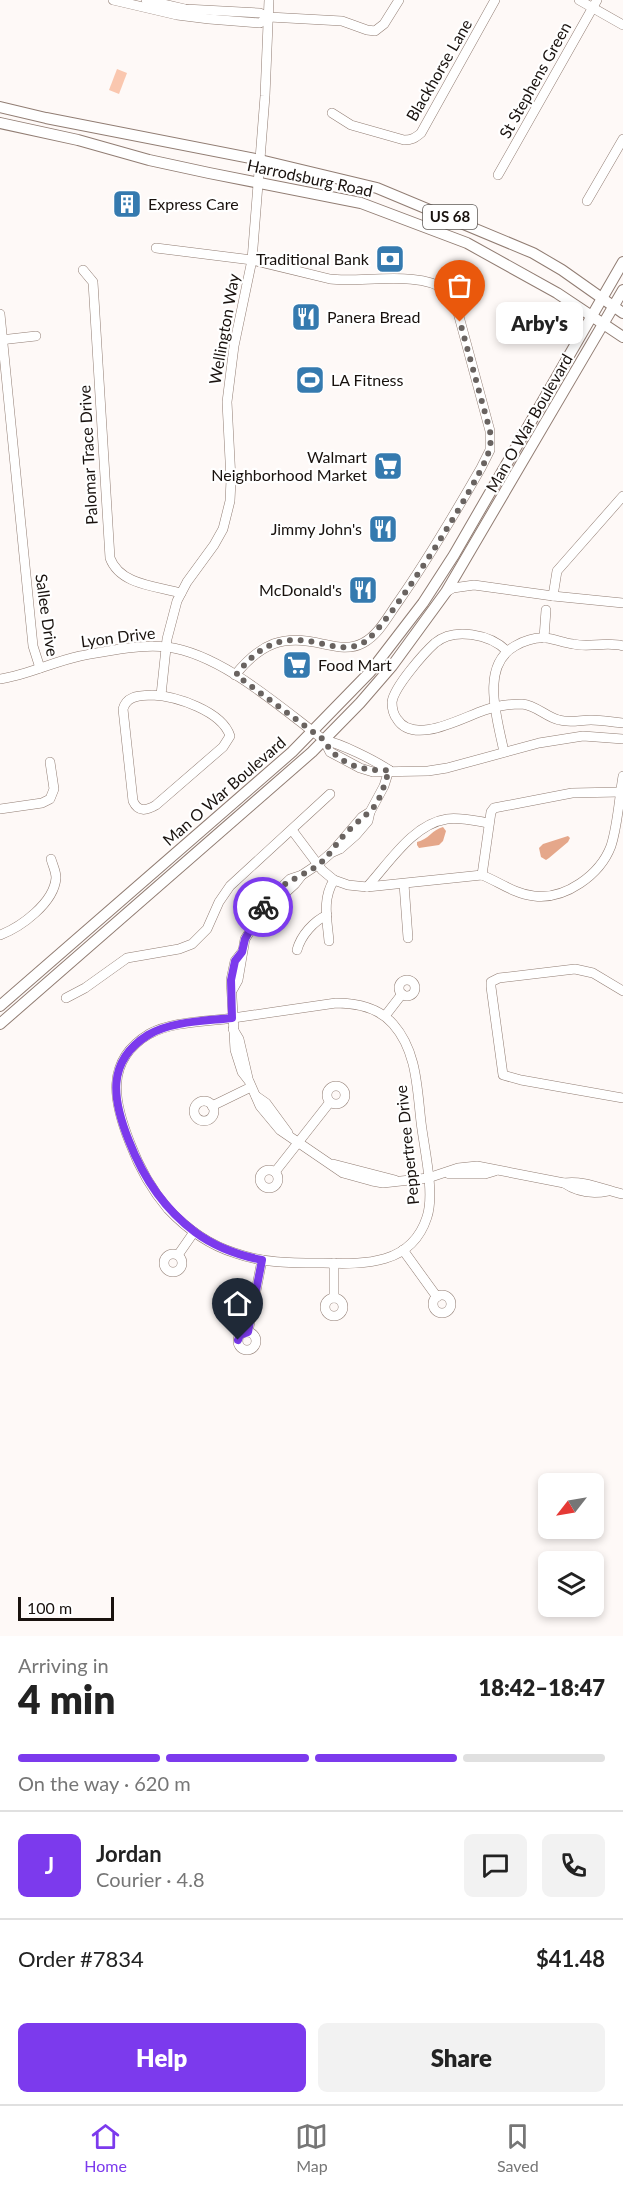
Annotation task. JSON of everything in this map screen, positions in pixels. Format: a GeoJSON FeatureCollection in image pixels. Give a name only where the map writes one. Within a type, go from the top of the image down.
{"type":"FeatureCollection","features":[{"type":"Feature","properties":{"kind":"main road","name":"Harrodsburg Road"},"geometry":{"type":"LineString","coordinates":[[0,107],[260,160],[377,188],[533,253],[562,270],[618,310]]}},
{"type":"Feature","properties":{"kind":"main road","name":"Harrodsburg Road"},"geometry":{"type":"LineString","coordinates":[[0,123],[179,166],[361,203],[467,243],[503,261],[593,315],[623,337]]}},
{"type":"Feature","properties":{"kind":"main road","name":"Man O War Boulevard"},"geometry":{"type":"LineString","coordinates":[[0,1006],[292,752],[370,672],[423,603],[469,531],[623,262]]}},
{"type":"Feature","properties":{"kind":"main road","name":"Man O War Boulevard"},"geometry":{"type":"LineString","coordinates":[[0,1024],[324,740],[392,666],[460,571],[604,323],[618,310],[623,290]]}},
{"type":"Feature","properties":{"kind":"street"},"geometry":{"type":"LineString","coordinates":[[113,0],[177,15],[209,19],[260,23],[269,17]]}},
{"type":"Feature","properties":{"kind":"street"},"geometry":{"type":"LineString","coordinates":[[146,0],[186,9],[342,21],[375,31],[384,24],[399,0]]}},
{"type":"Feature","properties":{"kind":"street","name":"Wellington Way"},"geometry":{"type":"LineString","coordinates":[[161,695],[170,623],[181,593],[223,529],[230,501],[227,402],[234,346],[252,260],[269,0]]}},
{"type":"Feature","properties":{"kind":"street","name":"Blackhorse Lane"},"geometry":{"type":"LineString","coordinates":[[332,114],[351,125],[404,140],[416,138],[421,133],[495,0]]}},
{"type":"Feature","properties":{"kind":"street"},"geometry":{"type":"LineString","coordinates":[[579,0],[595,4],[623,25]]}},
{"type":"Feature","properties":{"kind":"street","name":"St Stephens Green"},"geometry":{"type":"LineString","coordinates":[[498,175],[595,4]]}},
{"type":"Feature","properties":{"kind":"street"},"geometry":{"type":"LineString","coordinates":[[587,201],[623,139]]}},
{"type":"Feature","properties":{"kind":"street"},"geometry":{"type":"LineString","coordinates":[[156,248],[252,260],[343,281],[393,279],[433,284],[444,289],[457,309],[491,437],[488,456],[458,508],[405,593],[370,638],[360,644],[343,648],[299,639],[286,640],[262,648],[236,675]]}},
{"type":"Feature","properties":{"kind":"street","name":"Palomar Trace Drive"},"geometry":{"type":"LineString","coordinates":[[82,270],[93,282],[110,558],[116,571],[124,577],[181,593]]}},
{"type":"Feature","properties":{"kind":"street","name":"Sallee Drive"},"geometry":{"type":"LineString","coordinates":[[0,314],[33,646],[40,668]]}},
{"type":"Feature","properties":{"kind":"street"},"geometry":{"type":"LineString","coordinates":[[1,340],[36,336]]}},
{"type":"Feature","properties":{"kind":"street"},"geometry":{"type":"LineString","coordinates":[[553,596],[557,571],[623,496]]}},
{"type":"Feature","properties":{"kind":"street"},"geometry":{"type":"LineString","coordinates":[[460,571],[468,582],[474,585]]}},
{"type":"Feature","properties":{"kind":"street"},"geometry":{"type":"LineString","coordinates":[[446,592],[453,588],[474,585],[623,603]]}},
{"type":"Feature","properties":{"kind":"street"},"geometry":{"type":"LineString","coordinates":[[544,638],[546,610]]}},
{"type":"Feature","properties":{"kind":"street"},"geometry":{"type":"LineString","coordinates":[[507,651],[501,645],[485,638],[461,634],[443,637],[429,649],[396,691],[392,704],[395,716],[404,726],[423,731],[496,707],[525,705],[558,720],[623,723]]}},
{"type":"Feature","properties":{"kind":"street"},"geometry":{"type":"LineString","coordinates":[[504,752],[494,693],[496,672],[501,658],[507,651],[529,640],[544,638],[586,646],[611,644],[623,646]]}},
{"type":"Feature","properties":{"kind":"street","name":"Lyon Drive"},"geometry":{"type":"LineString","coordinates":[[0,679],[69,659],[141,648],[166,647],[203,657],[236,675],[324,740],[338,743],[352,752],[375,760],[389,770],[428,771],[447,768],[539,743],[583,736],[623,739]]}},
{"type":"Feature","properties":{"kind":"street"},"geometry":{"type":"LineString","coordinates":[[161,695],[181,700],[201,709],[223,724],[230,736],[223,747],[156,806],[141,810],[133,801],[123,709],[126,701],[132,698],[161,695]]}},
{"type":"Feature","properties":{"kind":"street"},"geometry":{"type":"LineString","coordinates":[[0,809],[42,803],[50,799],[54,789],[50,762]]}},
{"type":"Feature","properties":{"kind":"street"},"geometry":{"type":"LineString","coordinates":[[389,770],[384,786],[370,812],[362,817],[336,845],[332,853],[302,875],[290,879],[280,887],[265,903],[245,939],[239,974],[232,990],[232,1018],[233,1029],[239,1039],[252,1088],[289,1135],[331,1164],[397,1180],[428,1178],[447,1173],[485,1174],[497,1171],[564,1183],[573,1189],[623,1194]]}},
{"type":"Feature","properties":{"kind":"street"},"geometry":{"type":"LineString","coordinates":[[292,830],[317,865],[334,880],[348,885],[367,887],[482,875],[518,892],[533,896],[557,895],[589,876],[609,849],[623,776]]}},
{"type":"Feature","properties":{"kind":"street"},"geometry":{"type":"LineString","coordinates":[[482,875],[490,812],[497,806],[529,803],[572,793],[620,792]]}},
{"type":"Feature","properties":{"kind":"street"},"geometry":{"type":"LineString","coordinates":[[66,998],[85,988],[127,958],[179,949],[192,944],[207,929],[219,902],[230,886],[330,794]]}},
{"type":"Feature","properties":{"kind":"street"},"geometry":{"type":"LineString","coordinates":[[367,887],[411,838],[423,828],[449,819],[489,823]]}},
{"type":"Feature","properties":{"kind":"street"},"geometry":{"type":"LineString","coordinates":[[0,935],[22,924],[45,902],[56,879],[51,860]]}},
{"type":"Feature","properties":{"kind":"street"},"geometry":{"type":"LineString","coordinates":[[329,941],[327,893],[334,880]]}},
{"type":"Feature","properties":{"kind":"street"},"geometry":{"type":"LineString","coordinates":[[404,884],[408,938]]}},
{"type":"Feature","properties":{"kind":"street"},"geometry":{"type":"LineString","coordinates":[[297,950],[302,938],[317,920],[327,915]]}},
{"type":"Feature","properties":{"kind":"street"},"geometry":{"type":"LineString","coordinates":[[623,991],[593,973],[575,969],[499,978],[492,982],[490,987],[503,1075],[623,1098]]}},
{"type":"Feature","properties":{"kind":"street"},"geometry":{"type":"LineString","coordinates":[[385,1016],[402,994]]}},
{"type":"Feature","properties":{"kind":"street","name":"Peppertree Drive"},"geometry":{"type":"LineString","coordinates":[[336,1003],[360,1005],[385,1016],[404,1039],[413,1065],[430,1193],[427,1216],[417,1236],[403,1250],[387,1259],[370,1263],[262,1260],[220,1247],[194,1232],[169,1209],[142,1172],[118,1110],[116,1082],[127,1055],[149,1035],[173,1026],[232,1018],[336,1003]]}},
{"type":"Feature","properties":{"kind":"street"},"geometry":{"type":"LineString","coordinates":[[212,1107],[252,1088]]}},
{"type":"Feature","properties":{"kind":"street"},"geometry":{"type":"LineString","coordinates":[[275,1172],[330,1102]]}},
{"type":"Feature","properties":{"kind":"street"},"geometry":{"type":"LineString","coordinates":[[178,1255],[194,1232]]}},
{"type":"Feature","properties":{"kind":"street"},"geometry":{"type":"LineString","coordinates":[[403,1250],[436,1297]]}},
{"type":"Feature","properties":{"kind":"street"},"geometry":{"type":"LineString","coordinates":[[248,1332],[262,1260]]}},
{"type":"Feature","properties":{"kind":"street"},"geometry":{"type":"LineString","coordinates":[[334,1263],[334,1298]]}},
{"type":"Feature","properties":{"kind":"shaded area"},"geometry":{"type":"Polygon","coordinates":[[[117,69],[127,73],[119,94],[109,90],[117,69]]]}},
{"type":"Feature","properties":{"kind":"shaded area"},"geometry":{"type":"Polygon","coordinates":[[[443,827],[446,831],[439,845],[419,848],[417,842],[443,827]]]}},
{"type":"Feature","properties":{"kind":"shaded area"},"geometry":{"type":"Polygon","coordinates":[[[568,836],[570,838],[568,842],[549,858],[546,860],[541,857],[539,848],[543,844],[568,836]]]}},
{"type":"Feature","properties":{"kind":"way so far"},"geometry":{"type":"LineString","coordinates":[[263,907],[271,896],[290,879],[309,871],[332,853],[336,845],[362,817],[370,812],[384,786],[389,770],[373,772],[360,768],[330,752],[324,740],[236,675],[262,648],[286,640],[299,639],[343,648],[360,644],[377,631],[405,593],[453,517],[490,450],[490,431],[460,322]]}},
{"type":"Feature","properties":{"kind":"place","name":"Express Care"},"geometry":{"type":"Point","coordinates":[127,204]}},
{"type":"Feature","properties":{"kind":"place","name":"Traditional Bank"},"geometry":{"type":"Point","coordinates":[390,259]}},
{"type":"Feature","properties":{"kind":"place","name":"Panera Bread"},"geometry":{"type":"Point","coordinates":[306,317]}},
{"type":"Feature","properties":{"kind":"place","name":"Arby's"},"geometry":{"type":"Point","coordinates":[460,322]}},
{"type":"Feature","properties":{"kind":"place","name":"LA Fitness"},"geometry":{"type":"Point","coordinates":[310,380]}},
{"type":"Feature","properties":{"kind":"place","name":"Walmart Neighborhood Market"},"geometry":{"type":"Point","coordinates":[388,466]}},
{"type":"Feature","properties":{"kind":"place","name":"Jimmy John's"},"geometry":{"type":"Point","coordinates":[383,529]}},
{"type":"Feature","properties":{"kind":"place","name":"McDonald's"},"geometry":{"type":"Point","coordinates":[363,590]}},
{"type":"Feature","properties":{"kind":"place","name":"Food Mart"},"geometry":{"type":"Point","coordinates":[297,665]}},
{"type":"Feature","properties":{"kind":"route"},"geometry":{"type":"LineString","coordinates":[[238,1340],[240,1335],[248,1332],[262,1260],[234,1253],[194,1232],[158,1196],[142,1172],[120,1119],[116,1101],[116,1082],[127,1055],[157,1030],[232,1018],[231,980],[236,956],[242,952],[245,939],[263,907]]}}]}
